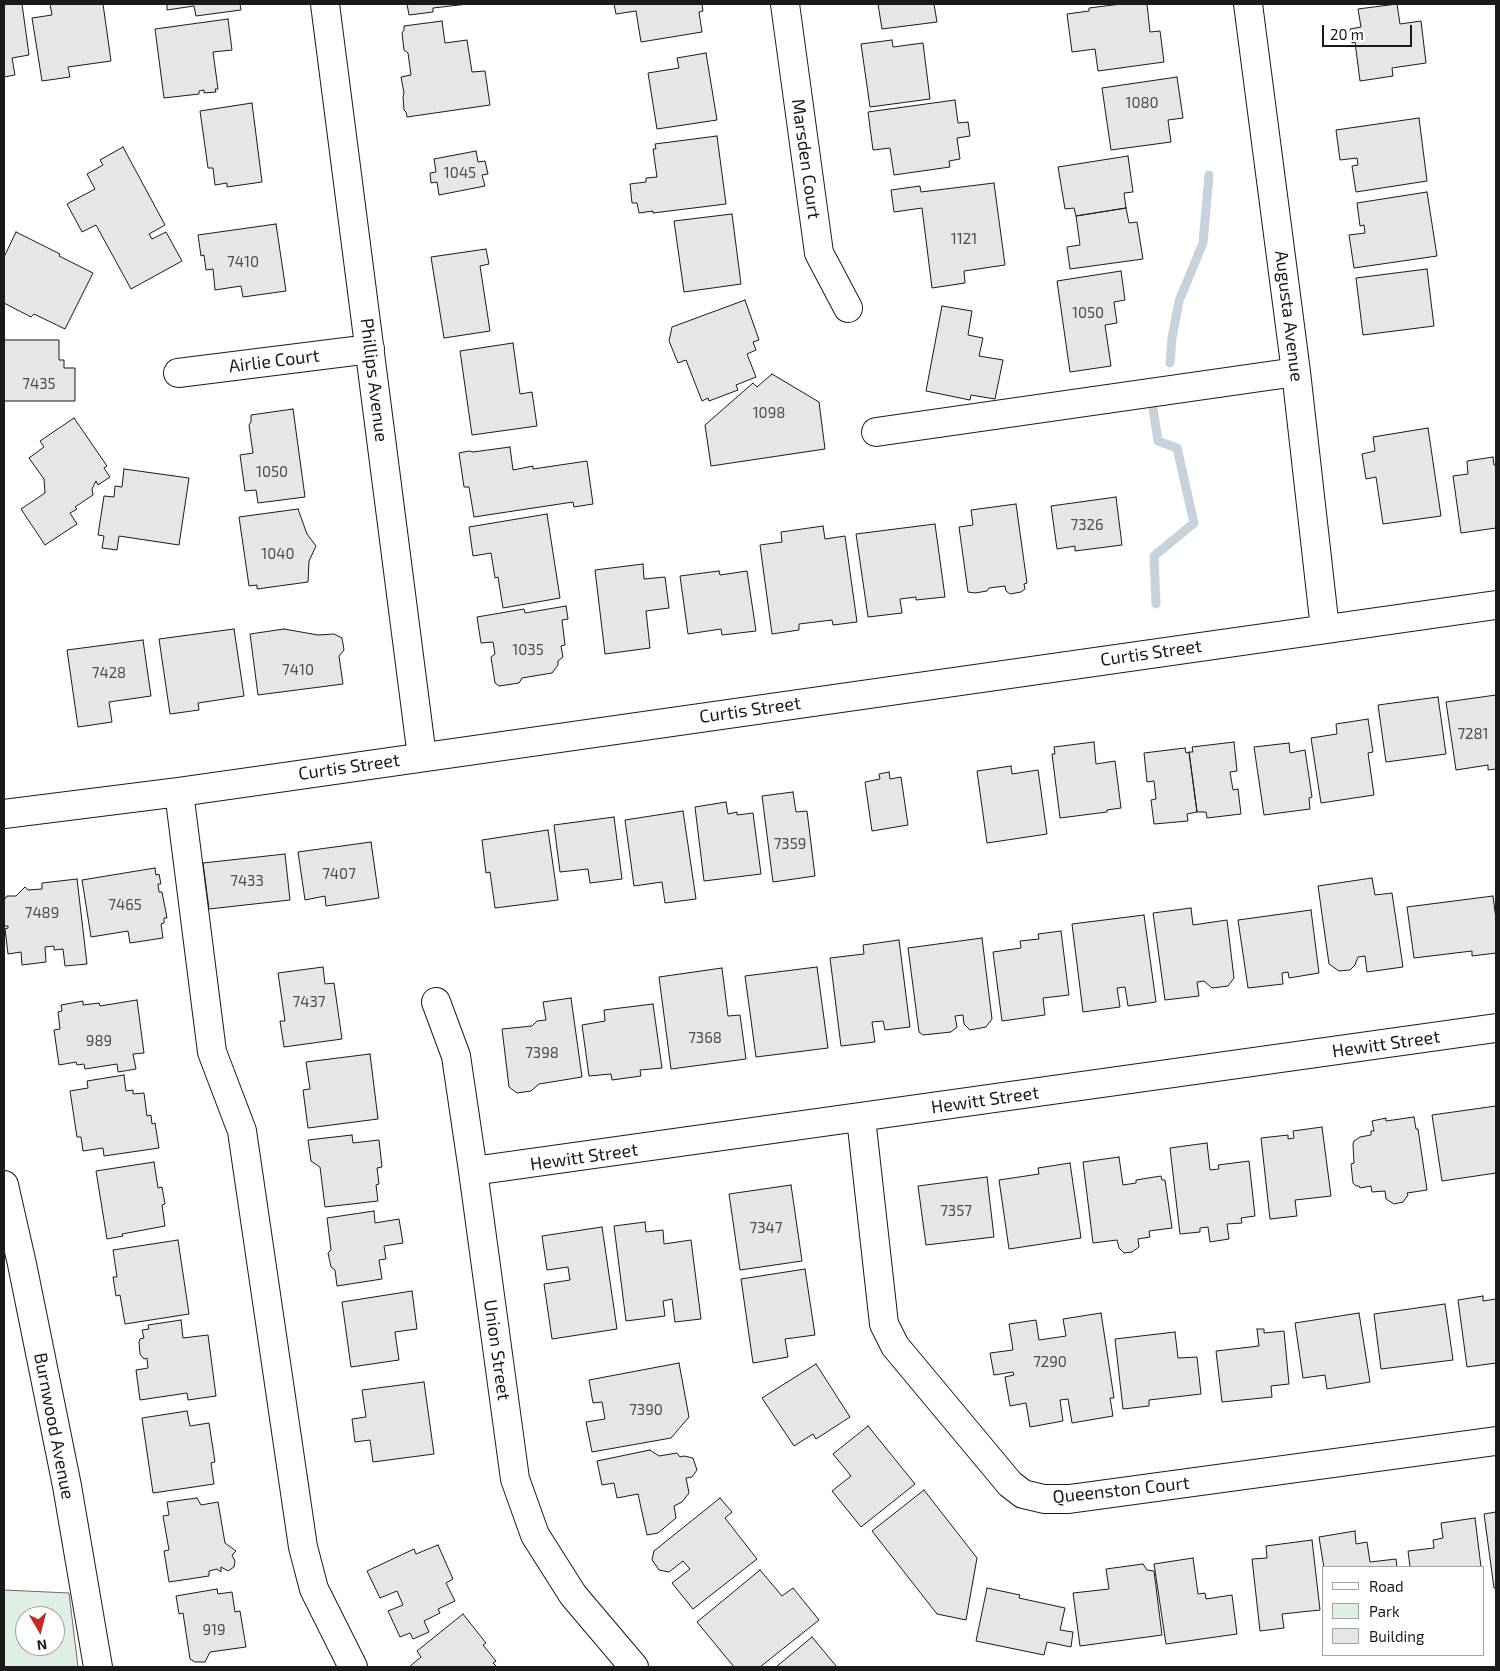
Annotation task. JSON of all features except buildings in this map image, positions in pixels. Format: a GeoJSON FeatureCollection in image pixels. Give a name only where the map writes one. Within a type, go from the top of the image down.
{"type":"FeatureCollection","features":[{"type":"Feature","properties":{"kind":"street","name":"Phillips Avenue"},"geometry":{"type":"LineString","coordinates":[[325,4],[422,757]]}},
{"type":"Feature","properties":{"kind":"street","name":"Marsden Court"},"geometry":{"type":"LineString","coordinates":[[785,4],[819,253],[848,308]]}},
{"type":"Feature","properties":{"kind":"street","name":"Augusta Avenue"},"geometry":{"type":"LineString","coordinates":[[1248,4],[1296,372],[1325,629]]}},
{"type":"Feature","properties":{"kind":"street","name":"Airlie Court"},"geometry":{"type":"LineString","coordinates":[[178,373],[370,349]]}},
{"type":"Feature","properties":{"kind":"street"},"geometry":{"type":"LineString","coordinates":[[876,432],[1296,372]]}},
{"type":"Feature","properties":{"kind":"street","name":"Curtis Street"},"geometry":{"type":"LineString","coordinates":[[4,814],[179,792],[1496,605]]}},
{"type":"Feature","properties":{"kind":"street"},"geometry":{"type":"LineString","coordinates":[[179,792],[212,1052],[242,1131],[304,1547],[314,1589],[353,1667]]}},
{"type":"Feature","properties":{"kind":"street","name":"Union Street"},"geometry":{"type":"LineString","coordinates":[[436,1002],[456,1056],[514,1480],[535,1535],[573,1595],[634,1667]]}},
{"type":"Feature","properties":{"kind":"street","name":"Hewitt Street"},"geometry":{"type":"LineString","coordinates":[[473,1172],[1496,1028]]}},
{"type":"Feature","properties":{"kind":"street","name":"Queenston Court"},"geometry":{"type":"LineString","coordinates":[[861,1118],[884,1324],[895,1346],[1010,1484],[1023,1494],[1044,1499],[1070,1500],[1496,1441]]}},
{"type":"Feature","properties":{"kind":"street","name":"Burnwood Avenue"},"geometry":{"type":"LineString","coordinates":[[4,1186],[22,1264],[67,1486],[98,1667]]}},
{"type":"Feature","properties":{"kind":"green space"},"geometry":{"type":"Polygon","coordinates":[[[4,1590],[69,1593],[78,1667],[4,1667],[4,1590]]]}},
{"type":"Feature","properties":{"kind":"waterway"},"geometry":{"type":"LineString","coordinates":[[1170,363],[1172,338],[1179,301],[1203,243],[1209,175]]}},
{"type":"Feature","properties":{"kind":"waterway"},"geometry":{"type":"LineString","coordinates":[[1153,408],[1158,441],[1177,448],[1194,523],[1154,556],[1156,604]]}}]}
